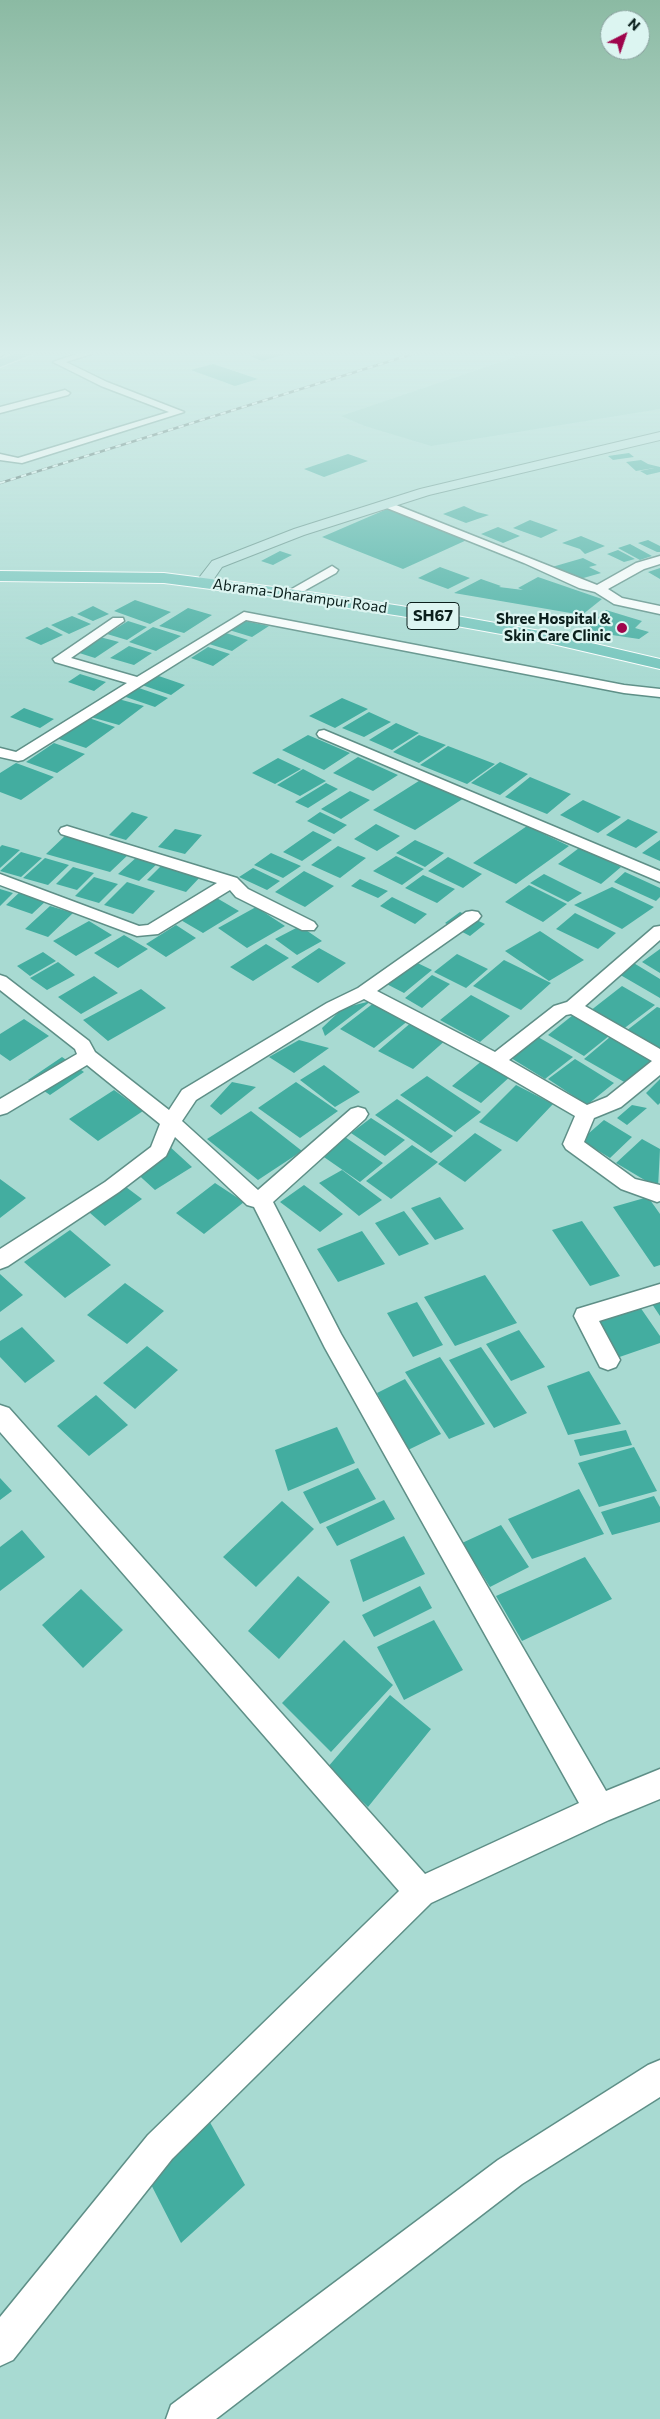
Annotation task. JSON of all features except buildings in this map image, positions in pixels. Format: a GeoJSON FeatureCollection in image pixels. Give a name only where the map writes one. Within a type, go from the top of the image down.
{"type":"FeatureCollection","features":[{"type":"Feature","properties":{"kind":"main road","name":"SH67"},"geometry":{"type":"LineString","coordinates":[[0,576],[107,576],[164,578],[203,583]]}},
{"type":"Feature","properties":{"kind":"main road","name":"SH67"},"geometry":{"type":"LineString","coordinates":[[0,581],[203,583]]}},
{"type":"Feature","properties":{"kind":"main road","name":"Abrama-Dharampur Road"},"geometry":{"type":"LineString","coordinates":[[203,583],[402,611],[540,636],[660,664]]}},
{"type":"Feature","properties":{"kind":"street"},"geometry":{"type":"LineString","coordinates":[[203,583],[217,564],[299,532],[425,492],[535,466]]}},
{"type":"Feature","properties":{"kind":"street"},"geometry":{"type":"LineString","coordinates":[[386,504],[528,560],[583,585],[599,589],[618,601],[660,610]]}},
{"type":"Feature","properties":{"kind":"street"},"geometry":{"type":"LineString","coordinates":[[599,589],[640,566],[660,560]]}},
{"type":"Feature","properties":{"kind":"street"},"geometry":{"type":"LineString","coordinates":[[288,594],[332,570]]}},
{"type":"Feature","properties":{"kind":"street"},"geometry":{"type":"LineString","coordinates":[[0,752],[18,758],[244,616],[624,688],[660,692]]}},
{"type":"Feature","properties":{"kind":"street"},"geometry":{"type":"LineString","coordinates":[[118,621],[60,659],[140,682]]}},
{"type":"Feature","properties":{"kind":"street"},"geometry":{"type":"LineString","coordinates":[[324,734],[660,877]]}},
{"type":"Feature","properties":{"kind":"street"},"geometry":{"type":"LineString","coordinates":[[67,832],[231,882],[242,894],[308,926]]}},
{"type":"Feature","properties":{"kind":"street"},"geometry":{"type":"LineString","coordinates":[[0,879],[137,931],[152,930],[231,882]]}},
{"type":"Feature","properties":{"kind":"street"},"geometry":{"type":"LineString","coordinates":[[0,1260],[112,1187],[159,1151],[170,1122],[189,1095],[333,1007],[364,992],[472,916]]}},
{"type":"Feature","properties":{"kind":"street"},"geometry":{"type":"LineString","coordinates":[[496,1061],[560,1010],[573,1007],[660,931]]}},
{"type":"Feature","properties":{"kind":"street"},"geometry":{"type":"LineString","coordinates":[[0,981],[82,1045],[88,1056],[170,1122],[254,1199],[261,1200],[358,1114]]}},
{"type":"Feature","properties":{"kind":"street"},"geometry":{"type":"LineString","coordinates":[[364,992],[496,1061],[586,1113]]}},
{"type":"Feature","properties":{"kind":"street"},"geometry":{"type":"LineString","coordinates":[[573,1007],[660,1057]]}},
{"type":"Feature","properties":{"kind":"street"},"geometry":{"type":"LineString","coordinates":[[0,1108],[88,1056]]}},
{"type":"Feature","properties":{"kind":"street"},"geometry":{"type":"LineString","coordinates":[[660,1064],[614,1102],[586,1113],[573,1144],[628,1184],[658,1194],[660,1193]]}},
{"type":"Feature","properties":{"kind":"street"},"geometry":{"type":"LineString","coordinates":[[261,1200],[333,1341],[599,1808]]}},
{"type":"Feature","properties":{"kind":"street"},"geometry":{"type":"LineString","coordinates":[[608,1360],[585,1316],[660,1293]]}},
{"type":"Feature","properties":{"kind":"street"},"geometry":{"type":"LineString","coordinates":[[0,1415],[420,1892]]}},
{"type":"Feature","properties":{"kind":"street"},"geometry":{"type":"LineString","coordinates":[[0,2347],[160,2147],[420,1892],[599,1808],[660,1784]]}},
{"type":"Feature","properties":{"kind":"street"},"geometry":{"type":"LineString","coordinates":[[185,2419],[510,2172],[660,2077]]}},
{"type":"Feature","properties":{"kind":"railway"},"geometry":{"type":"LineString","coordinates":[[0,483],[55,466]]}},
{"type":"Feature","properties":{"kind":"place","name":"Shree Hospital & Skin Care Clinic"},"geometry":{"type":"Point","coordinates":[622,628]}}]}
